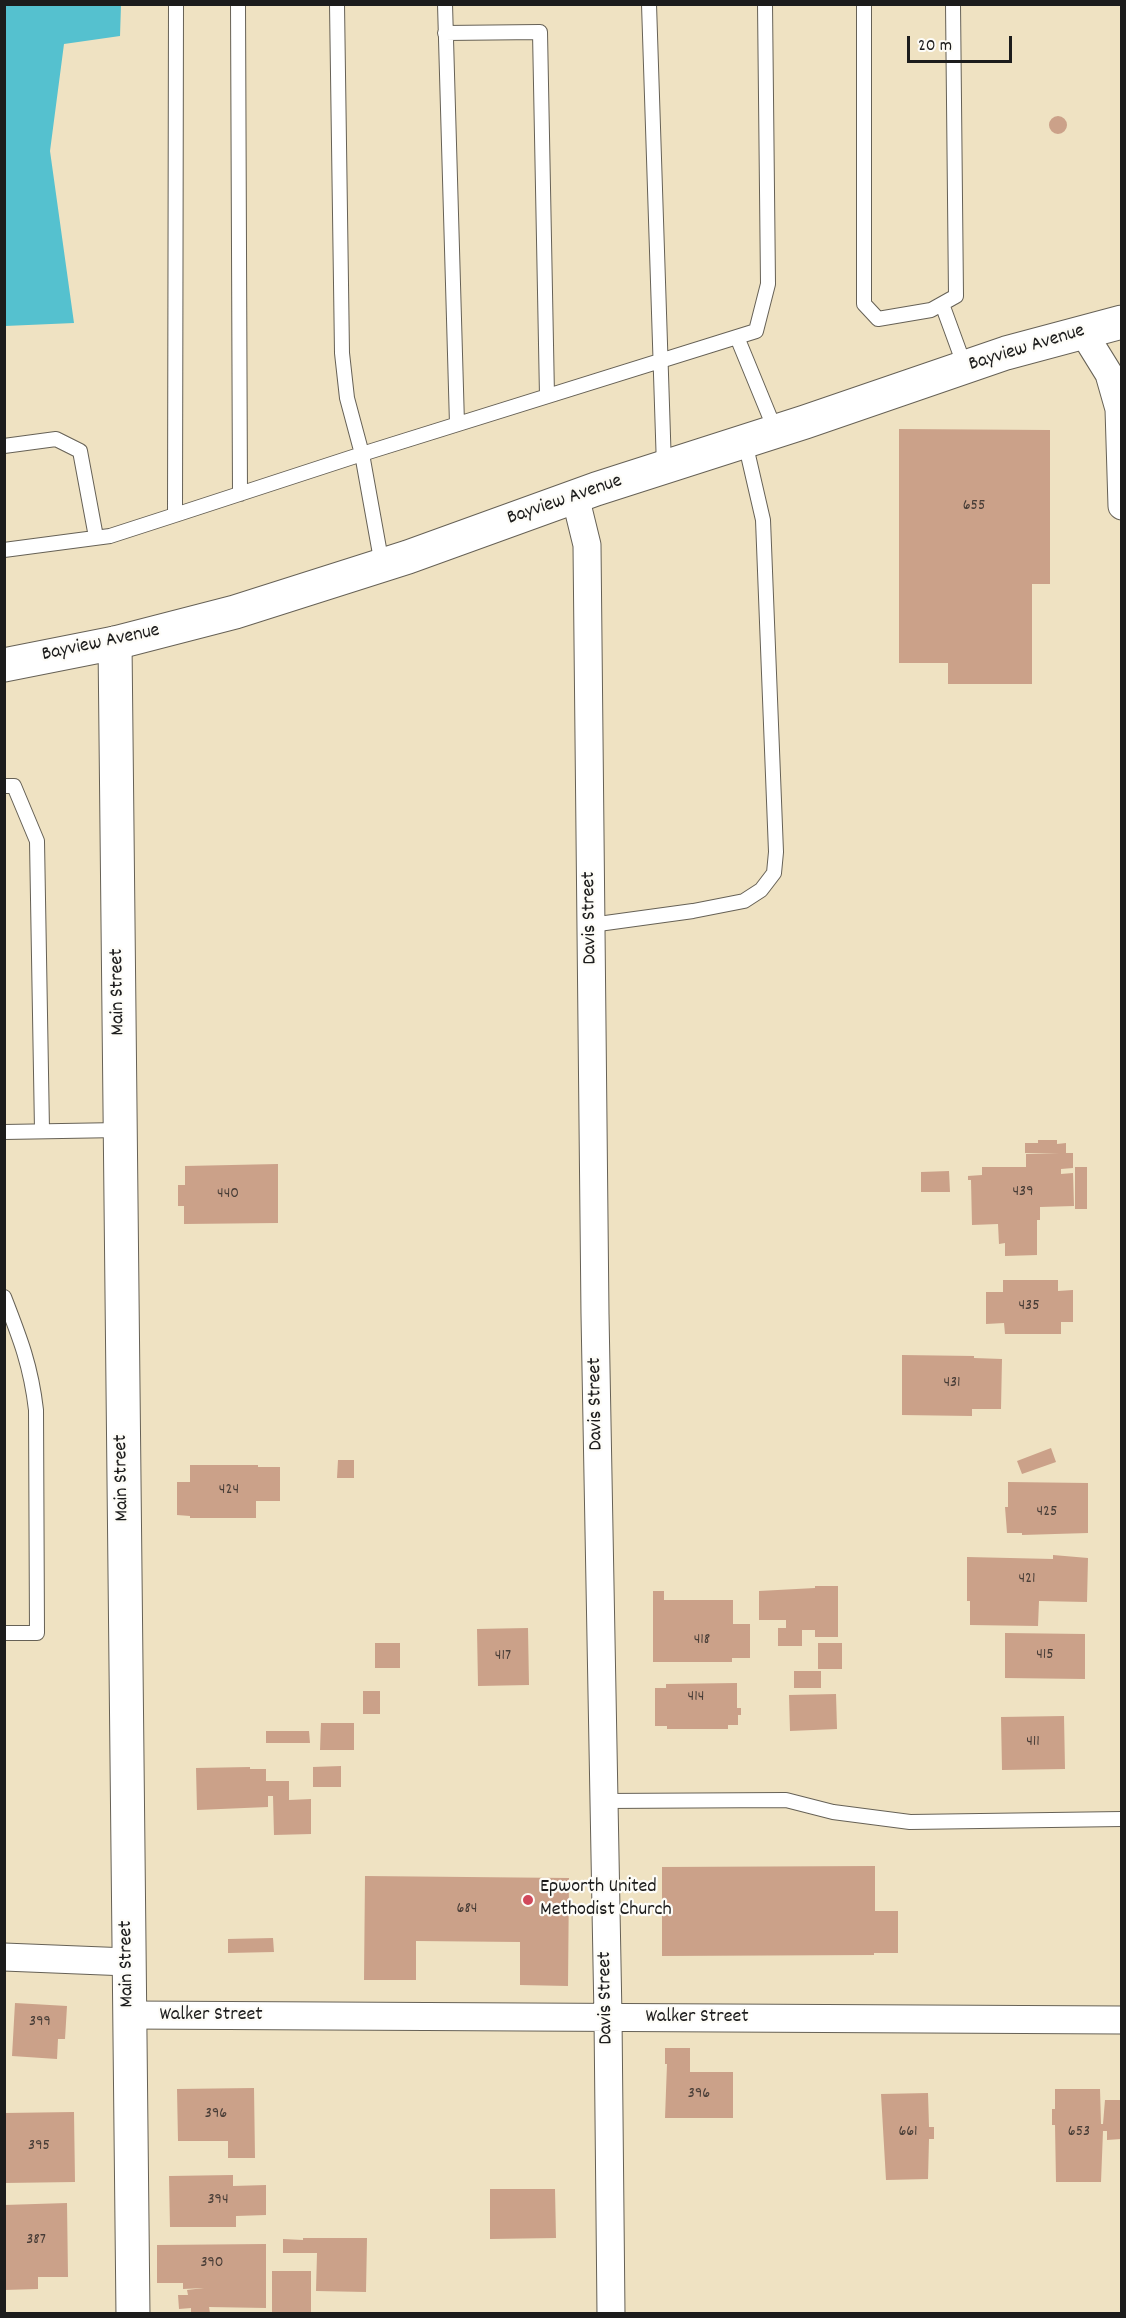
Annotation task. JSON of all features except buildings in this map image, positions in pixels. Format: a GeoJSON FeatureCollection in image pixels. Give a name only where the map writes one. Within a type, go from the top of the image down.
{"type":"FeatureCollection","features":[{"type":"Feature","properties":{"kind":"street","name":"Bayview Avenue"},"geometry":{"type":"LineString","coordinates":[[4,664],[115,643],[235,612],[382,565],[574,496],[776,432],[965,367],[1122,322]]}},
{"type":"Feature","properties":{"kind":"street"},"geometry":{"type":"LineString","coordinates":[[1083,332],[1109,374],[1119,409],[1122,506]]}},
{"type":"Feature","properties":{"kind":"street","name":"Davis Street"},"geometry":{"type":"LineString","coordinates":[[574,496],[587,545],[595,1314],[611,2313]]}},
{"type":"Feature","properties":{"kind":"street","name":"Main Street"},"geometry":{"type":"LineString","coordinates":[[115,643],[133,2313]]}},
{"type":"Feature","properties":{"kind":"street"},"geometry":{"type":"LineString","coordinates":[[4,1957],[128,1962]]}},
{"type":"Feature","properties":{"kind":"street","name":"Walker Street"},"geometry":{"type":"LineString","coordinates":[[128,2015],[1122,2020]]}},
{"type":"Feature","properties":{"kind":"lane"},"geometry":{"type":"LineString","coordinates":[[175,515],[176,4]]}},
{"type":"Feature","properties":{"kind":"lane"},"geometry":{"type":"LineString","coordinates":[[238,4],[240,494]]}},
{"type":"Feature","properties":{"kind":"lane"},"geometry":{"type":"LineString","coordinates":[[337,4],[342,353],[347,398],[362,454],[382,565]]}},
{"type":"Feature","properties":{"kind":"lane"},"geometry":{"type":"LineString","coordinates":[[445,4],[458,424]]}},
{"type":"Feature","properties":{"kind":"lane"},"geometry":{"type":"LineString","coordinates":[[649,4],[664,467]]}},
{"type":"Feature","properties":{"kind":"lane"},"geometry":{"type":"LineString","coordinates":[[4,550],[110,536],[362,454],[756,331],[768,284],[765,4]]}},
{"type":"Feature","properties":{"kind":"lane"},"geometry":{"type":"LineString","coordinates":[[864,4],[864,304],[878,319],[932,310],[956,296],[953,4]]}},
{"type":"Feature","properties":{"kind":"lane"},"geometry":{"type":"LineString","coordinates":[[445,33],[540,32],[547,396]]}},
{"type":"Feature","properties":{"kind":"lane"},"geometry":{"type":"LineString","coordinates":[[942,304],[965,367]]}},
{"type":"Feature","properties":{"kind":"lane"},"geometry":{"type":"LineString","coordinates":[[737,337],[776,432]]}},
{"type":"Feature","properties":{"kind":"lane"},"geometry":{"type":"LineString","coordinates":[[4,446],[56,439],[80,452],[96,537]]}},
{"type":"Feature","properties":{"kind":"lane"},"geometry":{"type":"LineString","coordinates":[[591,925],[693,911],[744,901],[761,890],[774,873],[776,852],[763,520],[745,441]]}},
{"type":"Feature","properties":{"kind":"lane"},"geometry":{"type":"LineString","coordinates":[[4,786],[14,786],[37,841],[42,1131]]}},
{"type":"Feature","properties":{"kind":"lane"},"geometry":{"type":"LineString","coordinates":[[4,1132],[120,1130]]}},
{"type":"Feature","properties":{"kind":"lane"},"geometry":{"type":"LineString","coordinates":[[4,1297],[32,1375],[36,1410],[37,1633],[4,1633]]}},
{"type":"Feature","properties":{"kind":"lane"},"geometry":{"type":"LineString","coordinates":[[604,1801],[786,1800],[832,1812],[910,1822],[1122,1819]]}},
{"type":"Feature","properties":{"kind":"water"},"geometry":{"type":"Polygon","coordinates":[[[5,4],[121,5],[120,36],[64,44],[50,151],[74,323],[5,326],[5,4]]]}},
{"type":"Feature","properties":{"kind":"place","name":"Epworth United Methodist Church"},"geometry":{"type":"Point","coordinates":[528,1900]}}]}
